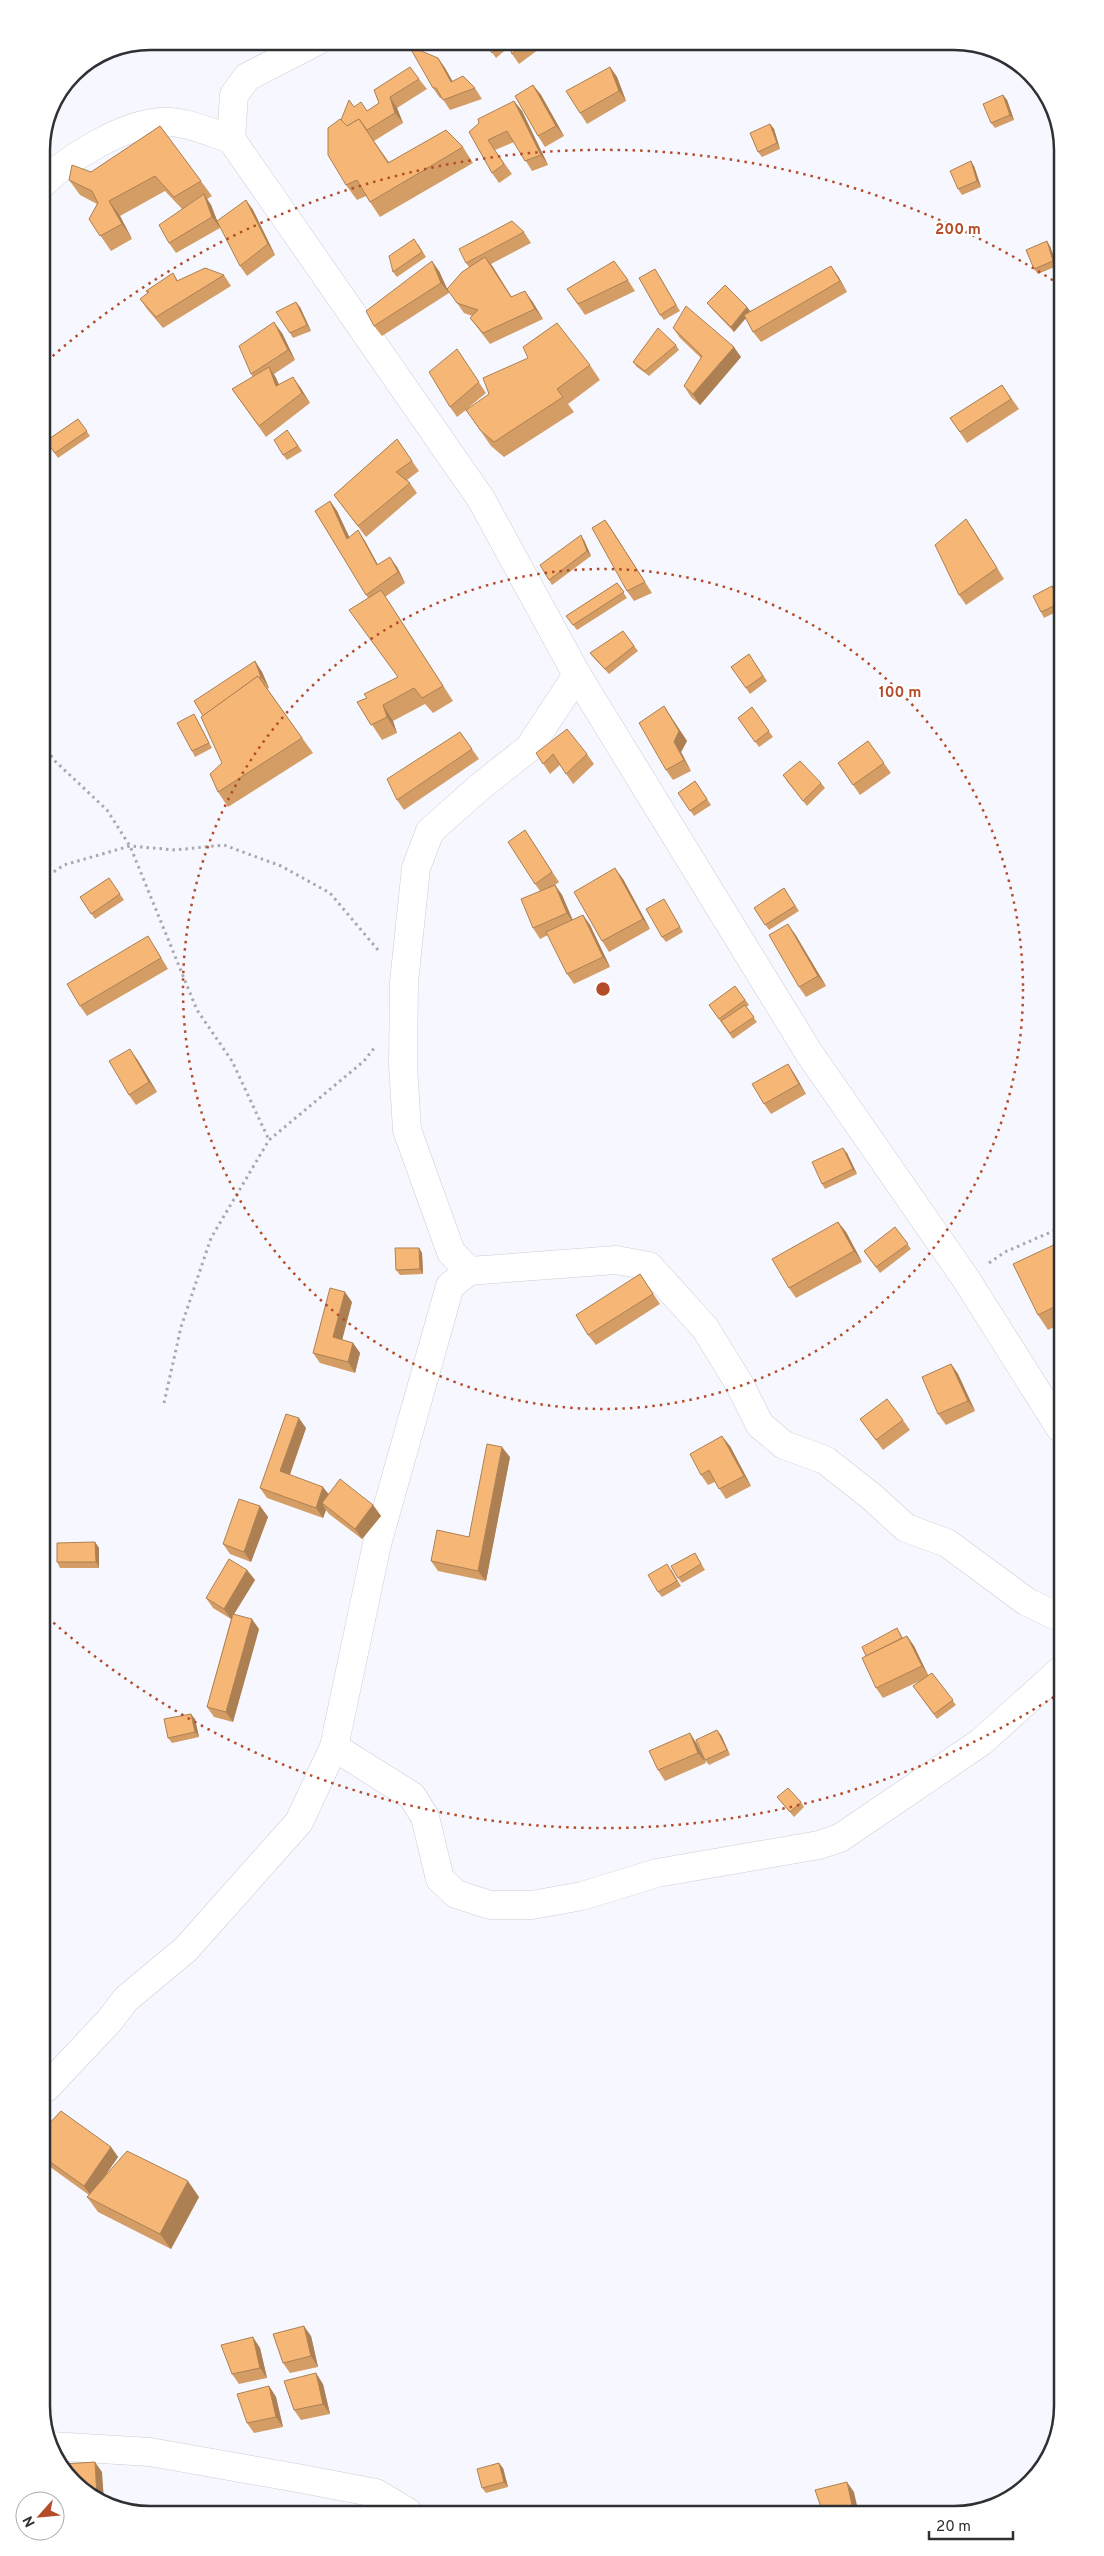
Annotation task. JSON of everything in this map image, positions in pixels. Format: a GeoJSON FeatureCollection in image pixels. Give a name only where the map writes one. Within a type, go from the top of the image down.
{"type":"FeatureCollection","features":[{"type":"Feature","properties":{"kind":"street"},"geometry":{"type":"LineString","coordinates":[[231,139],[234,95],[247,78],[300,50]]}},
{"type":"Feature","properties":{"kind":"street"},"geometry":{"type":"LineString","coordinates":[[50,175],[102,142],[142,126],[160,122],[193,126],[231,139],[481,499],[578,675],[809,1053],[966,1279],[1054,1418]]}},
{"type":"Feature","properties":{"kind":"street"},"geometry":{"type":"LineString","coordinates":[[469,1270],[451,1252],[407,1130],[403,1065],[404,982],[416,868],[430,831],[481,786],[529,748],[578,675]]}},
{"type":"Feature","properties":{"kind":"street"},"geometry":{"type":"LineString","coordinates":[[50,2084],[110,2020],[126,1999],[186,1949],[299,1822],[334,1747],[377,1544],[450,1286],[469,1270],[616,1260],[649,1266],[705,1328],[740,1385],[760,1425],[784,1444],[825,1460],[872,1497],[906,1528],[947,1543],[1027,1602],[1054,1615]]}},
{"type":"Feature","properties":{"kind":"street"},"geometry":{"type":"LineString","coordinates":[[334,1747],[412,1796],[425,1817],[440,1879],[456,1894],[490,1905],[532,1905],[582,1896],[657,1874],[819,1845],[840,1838],[981,1742],[1054,1676]]}},
{"type":"Feature","properties":{"kind":"street"},"geometry":{"type":"LineString","coordinates":[[59,2446],[150,2452],[376,2494],[397,2506]]}},
{"type":"Feature","properties":{"kind":"path"},"geometry":{"type":"LineString","coordinates":[[50,754],[107,810],[130,846],[197,1010],[232,1061],[270,1140]]}},
{"type":"Feature","properties":{"kind":"path"},"geometry":{"type":"LineString","coordinates":[[50,874],[64,865],[130,846],[175,850],[224,845],[281,866],[330,893],[404,982]]}},
{"type":"Feature","properties":{"kind":"path"},"geometry":{"type":"LineString","coordinates":[[164,1403],[181,1327],[211,1238],[270,1140],[364,1061],[380,1041]]}},
{"type":"Feature","properties":{"kind":"path"},"geometry":{"type":"LineString","coordinates":[[966,1279],[1005,1252],[1054,1231]]}},
{"type":"Feature","properties":{"kind":"building"},"geometry":{"type":"Polygon","coordinates":[[[411,50],[419,50],[438,58],[451,82],[463,76],[475,88],[443,100],[436,88],[433,88],[411,50]]]}},
{"type":"Feature","properties":{"kind":"building"},"geometry":{"type":"Polygon","coordinates":[[[410,67],[419,79],[390,97],[395,113],[367,130],[359,119],[347,126],[341,120],[349,100],[354,107],[361,102],[367,111],[379,103],[374,90],[410,67]]]}},
{"type":"Feature","properties":{"kind":"building"},"geometry":{"type":"Polygon","coordinates":[[[610,67],[619,91],[580,113],[566,91],[610,67]]]}},
{"type":"Feature","properties":{"kind":"building"},"geometry":{"type":"Polygon","coordinates":[[[533,85],[556,126],[538,136],[515,96],[533,85]]]}},
{"type":"Feature","properties":{"kind":"building"},"geometry":{"type":"Polygon","coordinates":[[[1003,95],[1010,115],[991,123],[983,104],[1003,95]]]}},
{"type":"Feature","properties":{"kind":"building"},"geometry":{"type":"Polygon","coordinates":[[[514,101],[541,155],[525,161],[507,131],[488,140],[504,164],[492,173],[469,132],[479,123],[478,119],[514,101]]]}},
{"type":"Feature","properties":{"kind":"building"},"geometry":{"type":"Polygon","coordinates":[[[340,119],[347,126],[359,119],[388,163],[446,130],[463,147],[370,202],[357,180],[346,185],[328,155],[328,128],[340,119]]]}},
{"type":"Feature","properties":{"kind":"building"},"geometry":{"type":"Polygon","coordinates":[[[770,124],[777,143],[758,152],[750,133],[770,124]]]}},
{"type":"Feature","properties":{"kind":"building"},"geometry":{"type":"Polygon","coordinates":[[[160,126],[201,181],[174,197],[155,176],[109,201],[122,224],[100,236],[89,219],[98,203],[92,191],[69,180],[72,165],[91,172],[160,126]]]}},
{"type":"Feature","properties":{"kind":"building"},"geometry":{"type":"Polygon","coordinates":[[[971,161],[977,181],[958,189],[950,171],[971,161]]]}},
{"type":"Feature","properties":{"kind":"building"},"geometry":{"type":"Polygon","coordinates":[[[204,194],[212,217],[169,243],[159,225],[204,194]]]}},
{"type":"Feature","properties":{"kind":"building"},"geometry":{"type":"Polygon","coordinates":[[[246,200],[268,244],[240,266],[217,221],[246,200]]]}},
{"type":"Feature","properties":{"kind":"building"},"geometry":{"type":"Polygon","coordinates":[[[512,221],[524,232],[466,263],[459,249],[512,221]]]}},
{"type":"Feature","properties":{"kind":"building"},"geometry":{"type":"Polygon","coordinates":[[[414,239],[422,252],[393,272],[389,256],[414,239]]]}},
{"type":"Feature","properties":{"kind":"building"},"geometry":{"type":"Polygon","coordinates":[[[1047,241],[1053,261],[1034,269],[1026,250],[1047,241]]]}},
{"type":"Feature","properties":{"kind":"building"},"geometry":{"type":"Polygon","coordinates":[[[485,257],[511,297],[525,291],[535,309],[483,333],[470,318],[478,310],[457,303],[447,289],[462,272],[485,257]]]}},
{"type":"Feature","properties":{"kind":"building"},"geometry":{"type":"Polygon","coordinates":[[[432,261],[441,283],[374,326],[366,311],[432,261]]]}},
{"type":"Feature","properties":{"kind":"building"},"geometry":{"type":"Polygon","coordinates":[[[614,261],[628,280],[578,304],[567,289],[614,261]]]}},
{"type":"Feature","properties":{"kind":"building"},"geometry":{"type":"Polygon","coordinates":[[[831,266],[840,281],[753,332],[744,315],[831,266]]]}},
{"type":"Feature","properties":{"kind":"building"},"geometry":{"type":"Polygon","coordinates":[[[205,268],[224,275],[156,317],[140,299],[149,292],[146,291],[173,273],[177,281],[205,268]]]}},
{"type":"Feature","properties":{"kind":"building"},"geometry":{"type":"Polygon","coordinates":[[[655,269],[676,305],[660,315],[639,278],[655,269]]]}},
{"type":"Feature","properties":{"kind":"building"},"geometry":{"type":"Polygon","coordinates":[[[725,285],[747,307],[731,327],[707,303],[725,285]]]}},
{"type":"Feature","properties":{"kind":"building"},"geometry":{"type":"Polygon","coordinates":[[[296,302],[307,325],[290,333],[276,312],[296,302]]]}},
{"type":"Feature","properties":{"kind":"building"},"geometry":{"type":"Polygon","coordinates":[[[686,306],[734,347],[693,394],[684,386],[702,356],[673,328],[686,306]]]}},
{"type":"Feature","properties":{"kind":"building"},"geometry":{"type":"Polygon","coordinates":[[[274,322],[288,350],[251,374],[239,346],[274,322]]]}},
{"type":"Feature","properties":{"kind":"building"},"geometry":{"type":"Polygon","coordinates":[[[557,323],[590,365],[557,389],[563,397],[494,442],[481,431],[466,410],[489,394],[483,378],[528,358],[523,347],[557,323]]]}},
{"type":"Feature","properties":{"kind":"building"},"geometry":{"type":"Polygon","coordinates":[[[658,328],[676,345],[645,371],[633,362],[658,328]]]}},
{"type":"Feature","properties":{"kind":"building"},"geometry":{"type":"Polygon","coordinates":[[[457,349],[479,382],[450,407],[429,372],[457,349]]]}},
{"type":"Feature","properties":{"kind":"building"},"geometry":{"type":"Polygon","coordinates":[[[269,367],[276,386],[293,377],[302,393],[259,426],[232,389],[269,367]]]}},
{"type":"Feature","properties":{"kind":"building"},"geometry":{"type":"Polygon","coordinates":[[[1002,385],[1011,399],[960,432],[950,418],[1002,385]]]}},
{"type":"Feature","properties":{"kind":"building"},"geometry":{"type":"Polygon","coordinates":[[[78,419],[87,431],[55,453],[50,446],[50,438],[78,419]]]}},
{"type":"Feature","properties":{"kind":"building"},"geometry":{"type":"Polygon","coordinates":[[[287,430],[298,446],[283,455],[274,440],[287,430]]]}},
{"type":"Feature","properties":{"kind":"building"},"geometry":{"type":"Polygon","coordinates":[[[397,439],[412,461],[396,472],[410,483],[358,526],[334,495],[397,439]]]}},
{"type":"Feature","properties":{"kind":"building"},"geometry":{"type":"Polygon","coordinates":[[[330,501],[347,539],[358,530],[377,565],[390,557],[398,572],[366,595],[315,511],[330,501]]]}},
{"type":"Feature","properties":{"kind":"building"},"geometry":{"type":"Polygon","coordinates":[[[966,519],[997,568],[959,595],[935,545],[966,519]]]}},
{"type":"Feature","properties":{"kind":"building"},"geometry":{"type":"Polygon","coordinates":[[[605,520],[645,582],[627,591],[592,528],[605,520]]]}},
{"type":"Feature","properties":{"kind":"building"},"geometry":{"type":"Polygon","coordinates":[[[581,535],[587,551],[549,580],[540,565],[581,535]]]}},
{"type":"Feature","properties":{"kind":"building"},"geometry":{"type":"Polygon","coordinates":[[[617,583],[624,592],[573,625],[566,616],[617,583]]]}},
{"type":"Feature","properties":{"kind":"building"},"geometry":{"type":"Polygon","coordinates":[[[1052,586],[1054,591],[1054,606],[1041,612],[1033,596],[1052,586]]]}},
{"type":"Feature","properties":{"kind":"building"},"geometry":{"type":"Polygon","coordinates":[[[381,590],[443,686],[422,698],[414,688],[383,705],[387,717],[371,725],[357,702],[367,698],[364,694],[398,677],[349,610],[381,590]]]}},
{"type":"Feature","properties":{"kind":"building"},"geometry":{"type":"Polygon","coordinates":[[[623,631],[634,646],[605,669],[590,653],[623,631]]]}},
{"type":"Feature","properties":{"kind":"building"},"geometry":{"type":"Polygon","coordinates":[[[749,654],[763,676],[746,688],[731,667],[749,654]]]}},
{"type":"Feature","properties":{"kind":"building"},"geometry":{"type":"Polygon","coordinates":[[[255,661],[261,677],[258,676],[203,716],[194,701],[255,661]]]}},
{"type":"Feature","properties":{"kind":"building"},"geometry":{"type":"Polygon","coordinates":[[[258,676],[302,738],[218,792],[210,774],[222,763],[201,717],[258,676]]]}},
{"type":"Feature","properties":{"kind":"building"},"geometry":{"type":"Polygon","coordinates":[[[664,706],[679,731],[674,742],[684,760],[666,770],[639,723],[664,706]]]}},
{"type":"Feature","properties":{"kind":"building"},"geometry":{"type":"Polygon","coordinates":[[[752,707],[769,731],[755,742],[738,718],[752,707]]]}},
{"type":"Feature","properties":{"kind":"building"},"geometry":{"type":"Polygon","coordinates":[[[194,714],[209,743],[192,751],[177,723],[194,714]]]}},
{"type":"Feature","properties":{"kind":"building"},"geometry":{"type":"Polygon","coordinates":[[[567,729],[587,754],[566,774],[553,754],[543,764],[536,753],[567,729]]]}},
{"type":"Feature","properties":{"kind":"building"},"geometry":{"type":"Polygon","coordinates":[[[460,732],[472,749],[397,800],[387,779],[460,732]]]}},
{"type":"Feature","properties":{"kind":"building"},"geometry":{"type":"Polygon","coordinates":[[[868,741],[884,763],[853,785],[838,763],[868,741]]]}},
{"type":"Feature","properties":{"kind":"building"},"geometry":{"type":"Polygon","coordinates":[[[800,761],[821,783],[803,801],[783,775],[800,761]]]}},
{"type":"Feature","properties":{"kind":"building"},"geometry":{"type":"Polygon","coordinates":[[[695,781],[707,799],[690,811],[678,793],[695,781]]]}},
{"type":"Feature","properties":{"kind":"building"},"geometry":{"type":"Polygon","coordinates":[[[525,830],[552,872],[535,884],[508,842],[525,830]]]}},
{"type":"Feature","properties":{"kind":"building"},"geometry":{"type":"Polygon","coordinates":[[[615,868],[643,919],[602,941],[574,892],[615,868]]]}},
{"type":"Feature","properties":{"kind":"building"},"geometry":{"type":"Polygon","coordinates":[[[109,878],[120,894],[91,914],[80,897],[109,878]]]}},
{"type":"Feature","properties":{"kind":"building"},"geometry":{"type":"Polygon","coordinates":[[[555,885],[567,913],[533,928],[521,899],[555,885]]]}},
{"type":"Feature","properties":{"kind":"building"},"geometry":{"type":"Polygon","coordinates":[[[784,888],[795,906],[765,925],[754,908],[784,888]]]}},
{"type":"Feature","properties":{"kind":"building"},"geometry":{"type":"Polygon","coordinates":[[[664,899],[680,927],[662,937],[646,909],[664,899]]]}},
{"type":"Feature","properties":{"kind":"building"},"geometry":{"type":"Polygon","coordinates":[[[583,915],[603,957],[567,974],[546,932],[583,915]]]}},
{"type":"Feature","properties":{"kind":"building"},"geometry":{"type":"Polygon","coordinates":[[[788,924],[818,976],[799,987],[769,935],[788,924]]]}},
{"type":"Feature","properties":{"kind":"building"},"geometry":{"type":"Polygon","coordinates":[[[148,936],[161,958],[80,1006],[67,984],[148,936]]]}},
{"type":"Feature","properties":{"kind":"building"},"geometry":{"type":"Polygon","coordinates":[[[735,986],[745,1000],[719,1019],[709,1005],[735,986]]]}},
{"type":"Feature","properties":{"kind":"building"},"geometry":{"type":"Polygon","coordinates":[[[745,1005],[754,1017],[730,1033],[721,1021],[745,1005]]]}},
{"type":"Feature","properties":{"kind":"building"},"geometry":{"type":"Polygon","coordinates":[[[130,1049],[149,1082],[129,1095],[109,1061],[130,1049]]]}},
{"type":"Feature","properties":{"kind":"building"},"geometry":{"type":"Polygon","coordinates":[[[788,1064],[799,1084],[764,1104],[752,1084],[788,1064]]]}},
{"type":"Feature","properties":{"kind":"building"},"geometry":{"type":"Polygon","coordinates":[[[843,1148],[853,1169],[822,1184],[812,1162],[843,1148]]]}},
{"type":"Feature","properties":{"kind":"building"},"geometry":{"type":"Polygon","coordinates":[[[838,1222],[854,1251],[789,1288],[772,1259],[838,1222]]]}},
{"type":"Feature","properties":{"kind":"building"},"geometry":{"type":"Polygon","coordinates":[[[895,1227],[908,1244],[876,1267],[864,1251],[895,1227]]]}},
{"type":"Feature","properties":{"kind":"building"},"geometry":{"type":"Polygon","coordinates":[[[1054,1245],[1054,1307],[1038,1315],[1013,1264],[1054,1245]]]}},
{"type":"Feature","properties":{"kind":"building"},"geometry":{"type":"Polygon","coordinates":[[[395,1248],[419,1248],[420,1269],[396,1270],[395,1248]]]}},
{"type":"Feature","properties":{"kind":"building"},"geometry":{"type":"Polygon","coordinates":[[[640,1274],[653,1294],[588,1335],[576,1315],[640,1274]]]}},
{"type":"Feature","properties":{"kind":"building"},"geometry":{"type":"Polygon","coordinates":[[[330,1288],[345,1292],[333,1337],[353,1343],[348,1362],[313,1353],[330,1288]]]}},
{"type":"Feature","properties":{"kind":"building"},"geometry":{"type":"Polygon","coordinates":[[[951,1364],[968,1401],[938,1414],[922,1377],[951,1364]]]}},
{"type":"Feature","properties":{"kind":"building"},"geometry":{"type":"Polygon","coordinates":[[[887,1399],[903,1420],[876,1440],[860,1419],[887,1399]]]}},
{"type":"Feature","properties":{"kind":"building"},"geometry":{"type":"Polygon","coordinates":[[[286,1414],[299,1418],[280,1471],[323,1487],[316,1508],[260,1488],[286,1414]]]}},
{"type":"Feature","properties":{"kind":"building"},"geometry":{"type":"Polygon","coordinates":[[[722,1436],[744,1476],[719,1489],[709,1470],[701,1475],[690,1454],[722,1436]]]}},
{"type":"Feature","properties":{"kind":"building"},"geometry":{"type":"Polygon","coordinates":[[[487,1444],[502,1447],[478,1571],[431,1561],[437,1530],[469,1537],[487,1444]]]}},
{"type":"Feature","properties":{"kind":"building"},"geometry":{"type":"Polygon","coordinates":[[[340,1479],[373,1505],[355,1529],[322,1503],[340,1479]]]}},
{"type":"Feature","properties":{"kind":"building"},"geometry":{"type":"Polygon","coordinates":[[[239,1499],[260,1506],[244,1552],[223,1544],[239,1499]]]}},
{"type":"Feature","properties":{"kind":"building"},"geometry":{"type":"Polygon","coordinates":[[[95,1542],[96,1562],[57,1562],[57,1543],[95,1542]]]}},
{"type":"Feature","properties":{"kind":"building"},"geometry":{"type":"Polygon","coordinates":[[[695,1553],[701,1564],[678,1578],[671,1566],[695,1553]]]}},
{"type":"Feature","properties":{"kind":"building"},"geometry":{"type":"Polygon","coordinates":[[[229,1559],[247,1570],[224,1609],[206,1598],[229,1559]]]}},
{"type":"Feature","properties":{"kind":"building"},"geometry":{"type":"Polygon","coordinates":[[[667,1564],[677,1581],[658,1592],[648,1575],[667,1564]]]}},
{"type":"Feature","properties":{"kind":"building"},"geometry":{"type":"Polygon","coordinates":[[[233,1614],[252,1619],[226,1712],[207,1707],[233,1614]]]}},
{"type":"Feature","properties":{"kind":"building"},"geometry":{"type":"Polygon","coordinates":[[[897,1628],[902,1638],[866,1656],[862,1647],[897,1628]]]}},
{"type":"Feature","properties":{"kind":"building"},"geometry":{"type":"Polygon","coordinates":[[[907,1636],[922,1666],[876,1688],[862,1658],[907,1636]]]}},
{"type":"Feature","properties":{"kind":"building"},"geometry":{"type":"Polygon","coordinates":[[[932,1673],[953,1700],[934,1714],[913,1686],[932,1673]]]}},
{"type":"Feature","properties":{"kind":"building"},"geometry":{"type":"Polygon","coordinates":[[[191,1714],[195,1732],[168,1738],[164,1719],[191,1714]]]}},
{"type":"Feature","properties":{"kind":"building"},"geometry":{"type":"Polygon","coordinates":[[[717,1730],[727,1750],[705,1760],[696,1740],[717,1730]]]}},
{"type":"Feature","properties":{"kind":"building"},"geometry":{"type":"Polygon","coordinates":[[[690,1733],[698,1753],[658,1770],[649,1751],[690,1733]]]}},
{"type":"Feature","properties":{"kind":"building"},"geometry":{"type":"Polygon","coordinates":[[[788,1788],[801,1802],[790,1812],[777,1797],[788,1788]]]}},
{"type":"Feature","properties":{"kind":"building"},"geometry":{"type":"Polygon","coordinates":[[[61,2111],[111,2147],[84,2186],[50,2162],[50,2123],[61,2111]]]}},
{"type":"Feature","properties":{"kind":"building"},"geometry":{"type":"Polygon","coordinates":[[[127,2151],[188,2181],[160,2234],[87,2197],[127,2151]]]}},
{"type":"Feature","properties":{"kind":"building"},"geometry":{"type":"Polygon","coordinates":[[[304,2326],[311,2356],[283,2363],[273,2334],[304,2326]]]}},
{"type":"Feature","properties":{"kind":"building"},"geometry":{"type":"Polygon","coordinates":[[[253,2337],[260,2368],[232,2374],[221,2345],[253,2337]]]}},
{"type":"Feature","properties":{"kind":"building"},"geometry":{"type":"Polygon","coordinates":[[[316,2373],[323,2404],[294,2410],[284,2381],[316,2373]]]}},
{"type":"Feature","properties":{"kind":"building"},"geometry":{"type":"Polygon","coordinates":[[[269,2386],[276,2417],[247,2423],[237,2394],[269,2386]]]}},
{"type":"Feature","properties":{"kind":"building"},"geometry":{"type":"Polygon","coordinates":[[[95,2462],[97,2491],[79,2477],[69,2464],[95,2462]]]}},
{"type":"Feature","properties":{"kind":"building"},"geometry":{"type":"Polygon","coordinates":[[[499,2463],[504,2482],[482,2488],[477,2469],[499,2463]]]}},
{"type":"Feature","properties":{"kind":"building"},"geometry":{"type":"Polygon","coordinates":[[[847,2482],[852,2506],[821,2506],[815,2490],[847,2482]]]}}]}
